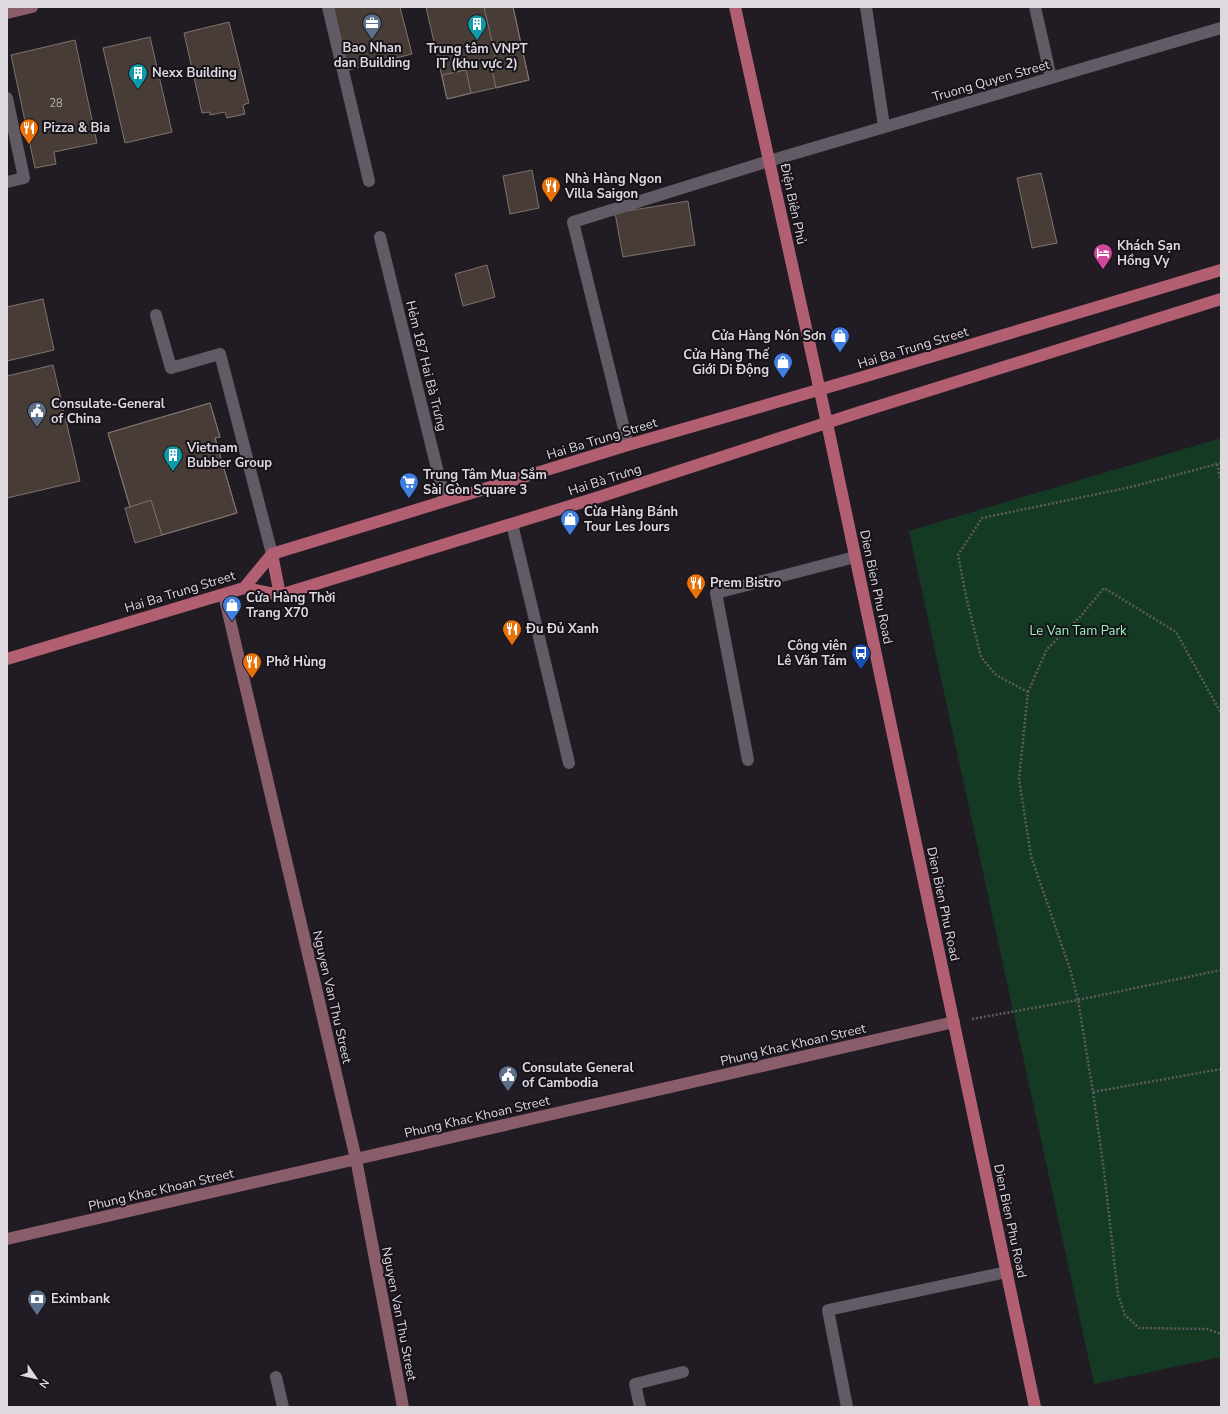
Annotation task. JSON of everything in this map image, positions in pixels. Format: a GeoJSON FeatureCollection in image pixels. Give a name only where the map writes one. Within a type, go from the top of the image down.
{"type":"FeatureCollection","features":[{"type":"Feature","properties":{"kind":"main road","name":"Điện Biên Phủ"},"geometry":{"type":"LineString","coordinates":[[735,7],[819,390]]}},
{"type":"Feature","properties":{"kind":"main road","name":"Hai Ba Trung Street"},"geometry":{"type":"LineString","coordinates":[[7,659],[244,588],[272,554],[628,445],[819,390],[1221,270]]}},
{"type":"Feature","properties":{"kind":"main road","name":"Hai Bà Trưng"},"geometry":{"type":"LineString","coordinates":[[244,588],[280,595],[599,497],[827,423],[1221,299]]}},
{"type":"Feature","properties":{"kind":"main road","name":"Dien Bien Phu Road"},"geometry":{"type":"LineString","coordinates":[[819,390],[1035,1407]]}},
{"type":"Feature","properties":{"kind":"main road"},"geometry":{"type":"LineString","coordinates":[[272,554],[280,595]]}},
{"type":"Feature","properties":{"kind":"street"},"geometry":{"type":"LineString","coordinates":[[7,13],[32,7]]}},
{"type":"Feature","properties":{"kind":"street"},"geometry":{"type":"LineString","coordinates":[[328,7],[369,181]]}},
{"type":"Feature","properties":{"kind":"street"},"geometry":{"type":"LineString","coordinates":[[866,7],[884,126]]}},
{"type":"Feature","properties":{"kind":"street"},"geometry":{"type":"LineString","coordinates":[[1035,7],[1051,78]]}},
{"type":"Feature","properties":{"kind":"street","name":"Truong Quyen Street"},"geometry":{"type":"LineString","coordinates":[[628,445],[573,222],[884,126],[1221,28]]}},
{"type":"Feature","properties":{"kind":"street"},"geometry":{"type":"LineString","coordinates":[[7,98],[24,178],[7,182]]}},
{"type":"Feature","properties":{"kind":"street","name":"Hẻm 187 Hai Bà Trưng"},"geometry":{"type":"LineString","coordinates":[[380,237],[445,501]]}},
{"type":"Feature","properties":{"kind":"street"},"geometry":{"type":"LineString","coordinates":[[156,315],[171,368],[220,354],[272,554]]}},
{"type":"Feature","properties":{"kind":"street"},"geometry":{"type":"LineString","coordinates":[[512,524],[569,763]]}},
{"type":"Feature","properties":{"kind":"street"},"geometry":{"type":"LineString","coordinates":[[748,760],[716,593],[855,557]]}},
{"type":"Feature","properties":{"kind":"street","name":"Nguyen Van Thu Street"},"geometry":{"type":"LineString","coordinates":[[224,595],[356,1159],[403,1407]]}},
{"type":"Feature","properties":{"kind":"street","name":"Phung Khac Khoan Street"},"geometry":{"type":"LineString","coordinates":[[7,1239],[954,1022]]}},
{"type":"Feature","properties":{"kind":"street"},"geometry":{"type":"LineString","coordinates":[[847,1407],[828,1310],[1007,1272]]}},
{"type":"Feature","properties":{"kind":"street"},"geometry":{"type":"LineString","coordinates":[[640,1407],[635,1384],[683,1372]]}},
{"type":"Feature","properties":{"kind":"street"},"geometry":{"type":"LineString","coordinates":[[276,1377],[283,1407]]}},
{"type":"Feature","properties":{"kind":"path"},"geometry":{"type":"LineString","coordinates":[[1028,692],[996,675],[981,656],[958,556],[982,518],[1131,486],[1221,463]]}},
{"type":"Feature","properties":{"kind":"path"},"geometry":{"type":"LineString","coordinates":[[1217,464],[1221,480]]}},
{"type":"Feature","properties":{"kind":"path"},"geometry":{"type":"LineString","coordinates":[[1221,713],[1176,632],[1104,588],[1080,617],[1047,649],[1028,692],[1019,779],[1032,856],[1070,969],[1078,1000],[1093,1092],[1118,1295],[1125,1315],[1139,1328],[1207,1329],[1221,1334]]}},
{"type":"Feature","properties":{"kind":"path"},"geometry":{"type":"LineString","coordinates":[[954,1022],[1078,1000],[1221,970]]}},
{"type":"Feature","properties":{"kind":"path"},"geometry":{"type":"LineString","coordinates":[[1093,1092],[1221,1069]]}},
{"type":"Feature","properties":{"kind":"green space","name":"Le Van Tam Park"},"geometry":{"type":"Polygon","coordinates":[[[1221,438],[1221,1357],[1094,1384],[909,531],[1221,438]]]}},
{"type":"Feature","properties":{"kind":"building","name":"Bao Nhan dan Building"},"geometry":{"type":"Polygon","coordinates":[[[329,7],[400,7],[412,54],[344,71],[329,7]]]}},
{"type":"Feature","properties":{"kind":"building","name":"Trung tâm VNPT IT (khu vực 2)"},"geometry":{"type":"Polygon","coordinates":[[[426,7],[513,7],[529,80],[447,99],[426,7]]]}},
{"type":"Feature","properties":{"kind":"building"},"geometry":{"type":"Polygon","coordinates":[[[484,7],[513,7],[529,80],[496,88],[491,64],[495,55],[484,7]]]}},
{"type":"Feature","properties":{"kind":"building"},"geometry":{"type":"Polygon","coordinates":[[[229,22],[249,103],[243,105],[245,114],[227,118],[225,112],[210,115],[210,112],[202,113],[184,33],[229,22]]]}},
{"type":"Feature","properties":{"kind":"building","name":"Nexx Building"},"geometry":{"type":"Polygon","coordinates":[[[150,37],[172,132],[125,143],[103,48],[150,37]]]}},
{"type":"Feature","properties":{"kind":"building"},"geometry":{"type":"Polygon","coordinates":[[[75,40],[97,143],[54,152],[56,164],[35,168],[11,55],[75,40]]]}},
{"type":"Feature","properties":{"kind":"building"},"geometry":{"type":"Polygon","coordinates":[[[466,70],[471,93],[447,99],[442,75],[466,70]]]}},
{"type":"Feature","properties":{"kind":"building"},"geometry":{"type":"Polygon","coordinates":[[[532,170],[539,208],[510,214],[503,176],[532,170]]]}},
{"type":"Feature","properties":{"kind":"building"},"geometry":{"type":"Polygon","coordinates":[[[1041,173],[1057,243],[1032,248],[1017,178],[1041,173]]]}},
{"type":"Feature","properties":{"kind":"building"},"geometry":{"type":"Polygon","coordinates":[[[688,201],[695,245],[623,257],[615,213],[688,201]]]}},
{"type":"Feature","properties":{"kind":"building"},"geometry":{"type":"Polygon","coordinates":[[[487,265],[495,297],[463,306],[455,274],[487,265]]]}},
{"type":"Feature","properties":{"kind":"building"},"geometry":{"type":"Polygon","coordinates":[[[43,299],[54,350],[7,361],[7,307],[43,299]]]}},
{"type":"Feature","properties":{"kind":"building","name":"Consulate-General of China"},"geometry":{"type":"Polygon","coordinates":[[[53,365],[80,481],[7,498],[7,376],[53,365]]]}},
{"type":"Feature","properties":{"kind":"building","name":"Vietnam Bubber Group"},"geometry":{"type":"Polygon","coordinates":[[[210,403],[220,437],[215,438],[237,513],[135,543],[125,508],[130,507],[108,433],[210,403]]]}},
{"type":"Feature","properties":{"kind":"building","name":"Vietnam Bubber Group"},"geometry":{"type":"Polygon","coordinates":[[[210,403],[220,437],[215,438],[237,513],[162,535],[151,500],[130,507],[108,433],[210,403]]]}},
{"type":"Feature","properties":{"kind":"place","name":"Bao Nhan dan Building"},"geometry":{"type":"Point","coordinates":[372,40]}},
{"type":"Feature","properties":{"kind":"place","name":"Trung tâm VNPT IT (khu vực 2)"},"geometry":{"type":"Point","coordinates":[477,41]}},
{"type":"Feature","properties":{"kind":"place","name":"Nexx Building"},"geometry":{"type":"Point","coordinates":[138,90]}},
{"type":"Feature","properties":{"kind":"place","name":"Pizza & Bia"},"geometry":{"type":"Point","coordinates":[29,145]}},
{"type":"Feature","properties":{"kind":"place","name":"Nhà Hàng Ngon Villa Saigon"},"geometry":{"type":"Point","coordinates":[551,203]}},
{"type":"Feature","properties":{"kind":"place","name":"Khách Sạn Hồng Vy"},"geometry":{"type":"Point","coordinates":[1103,270]}},
{"type":"Feature","properties":{"kind":"place","name":"Cửa Hàng Nón Sơn"},"geometry":{"type":"Point","coordinates":[840,353]}},
{"type":"Feature","properties":{"kind":"place","name":"Cửa Hàng Thế Giới Di Động"},"geometry":{"type":"Point","coordinates":[783,379]}},
{"type":"Feature","properties":{"kind":"place","name":"Consulate-General of China"},"geometry":{"type":"Point","coordinates":[37,428]}},
{"type":"Feature","properties":{"kind":"place","name":"Vietnam Bubber Group"},"geometry":{"type":"Point","coordinates":[173,472]}},
{"type":"Feature","properties":{"kind":"place","name":"Trung Tâm Mua Sắm Sài Gòn Square 3"},"geometry":{"type":"Point","coordinates":[409,499]}},
{"type":"Feature","properties":{"kind":"place","name":"Cừa Hàng Bánh Tour Les Jours"},"geometry":{"type":"Point","coordinates":[570,536]}},
{"type":"Feature","properties":{"kind":"place","name":"Prem Bistro"},"geometry":{"type":"Point","coordinates":[696,600]}},
{"type":"Feature","properties":{"kind":"place","name":"Cửa Hàng Thời Trang X70"},"geometry":{"type":"Point","coordinates":[232,622]}},
{"type":"Feature","properties":{"kind":"place","name":"Đu Đủ Xanh"},"geometry":{"type":"Point","coordinates":[512,646]}},
{"type":"Feature","properties":{"kind":"place","name":"Công viên Lê Văn Tám"},"geometry":{"type":"Point","coordinates":[861,670]}},
{"type":"Feature","properties":{"kind":"place","name":"Phở Hùng"},"geometry":{"type":"Point","coordinates":[252,679]}},
{"type":"Feature","properties":{"kind":"place","name":"Consulate General of Cambodia"},"geometry":{"type":"Point","coordinates":[508,1092]}},
{"type":"Feature","properties":{"kind":"place","name":"Eximbank"},"geometry":{"type":"Point","coordinates":[37,1316]}}]}
